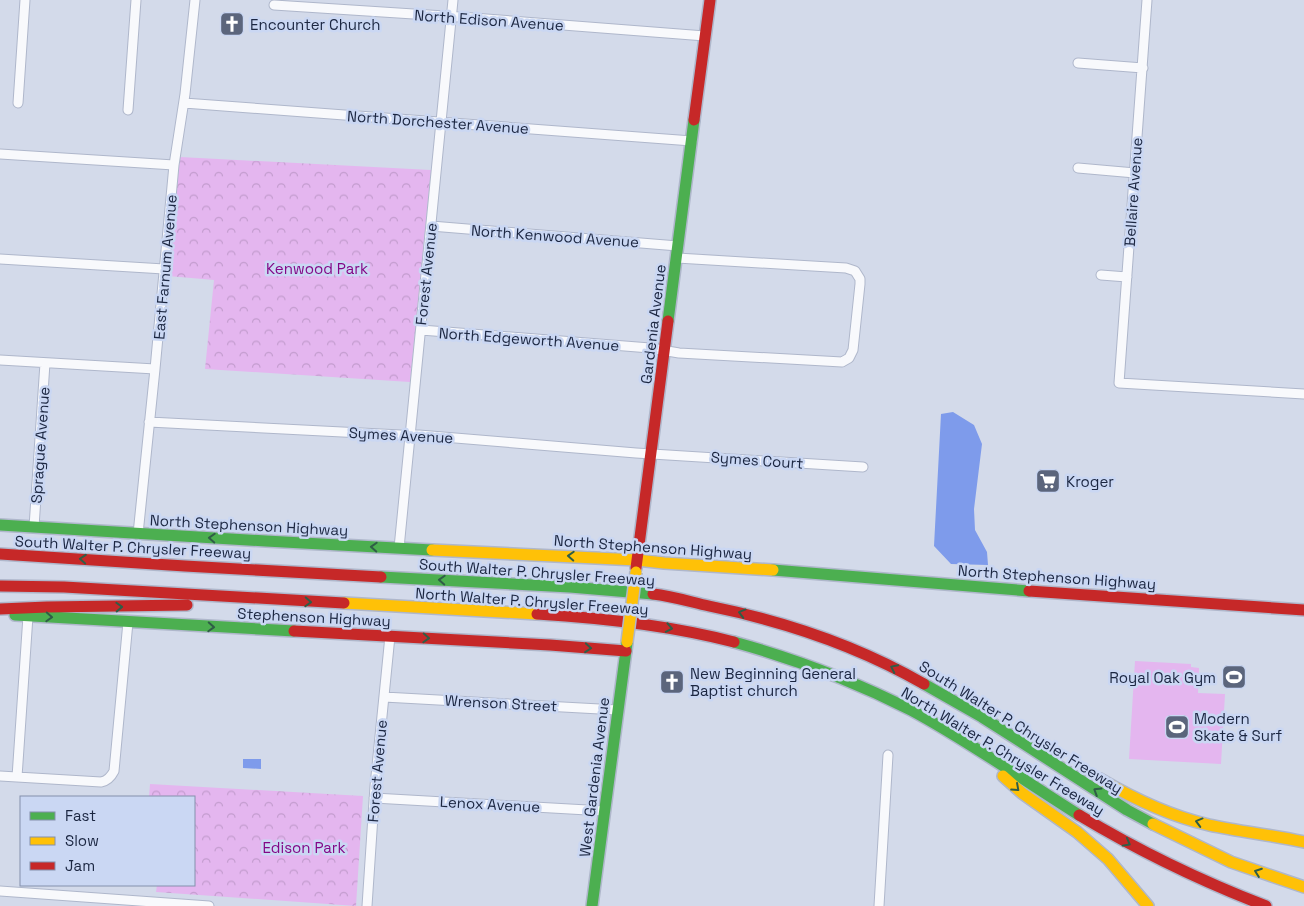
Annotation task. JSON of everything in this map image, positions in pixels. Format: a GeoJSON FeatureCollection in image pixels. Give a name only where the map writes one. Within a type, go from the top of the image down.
{"type":"FeatureCollection","features":[{"type":"Feature","properties":{"kind":"main road","name":"Gardenia Avenue"},"geometry":{"type":"LineString","coordinates":[[627,647],[710,0]]}},
{"type":"Feature","properties":{"kind":"main road","name":"North Stephenson Highway"},"geometry":{"type":"LineString","coordinates":[[0,525],[637,560],[1031,592],[1304,610]]}},
{"type":"Feature","properties":{"kind":"main road"},"geometry":{"type":"LineString","coordinates":[[71,547],[139,552],[184,566]]}},
{"type":"Feature","properties":{"kind":"main road","name":"South Walter P. Chrysler Freeway"},"geometry":{"type":"LineString","coordinates":[[0,554],[570,587],[632,592],[727,609],[803,630],[834,641],[912,677],[982,717],[1126,810],[1157,827],[1231,862],[1304,887]]}},
{"type":"Feature","properties":{"kind":"main road","name":"North Walter P. Chrysler Freeway"},"geometry":{"type":"LineString","coordinates":[[0,586],[64,587],[603,619],[652,624],[728,640],[787,657],[862,686],[903,706],[1104,830],[1144,852],[1213,885],[1266,906]]}},
{"type":"Feature","properties":{"kind":"main road"},"geometry":{"type":"LineString","coordinates":[[0,609],[202,604],[260,599]]}},
{"type":"Feature","properties":{"kind":"main road","name":"Stephenson Highway"},"geometry":{"type":"LineString","coordinates":[[0,614],[550,645],[627,647]]}},
{"type":"Feature","properties":{"kind":"main road","name":"West Gardenia Avenue"},"geometry":{"type":"LineString","coordinates":[[592,906],[627,647]]}},
{"type":"Feature","properties":{"kind":"main road"},"geometry":{"type":"LineString","coordinates":[[982,717],[1082,768],[1132,797],[1157,808],[1209,825],[1303,842]]}},
{"type":"Feature","properties":{"kind":"main road"},"geometry":{"type":"LineString","coordinates":[[967,744],[1022,793],[1077,832],[1108,858],[1148,906]]}},
{"type":"Feature","properties":{"kind":"street"},"geometry":{"type":"LineString","coordinates":[[18,103],[25,0]]}},
{"type":"Feature","properties":{"kind":"street"},"geometry":{"type":"LineString","coordinates":[[128,110],[136,0]]}},
{"type":"Feature","properties":{"kind":"street","name":"East Farnum Avenue"},"geometry":{"type":"LineString","coordinates":[[138,534],[174,165],[184,103],[195,0]]}},
{"type":"Feature","properties":{"kind":"street","name":"Forest Avenue"},"geometry":{"type":"LineString","coordinates":[[399,548],[453,0]]}},
{"type":"Feature","properties":{"kind":"street","name":"Bellaire Avenue"},"geometry":{"type":"LineString","coordinates":[[1147,0],[1119,383],[1304,394]]}},
{"type":"Feature","properties":{"kind":"street","name":"North Edison Avenue"},"geometry":{"type":"LineString","coordinates":[[274,5],[705,36]]}},
{"type":"Feature","properties":{"kind":"street"},"geometry":{"type":"LineString","coordinates":[[1078,63],[1143,68]]}},
{"type":"Feature","properties":{"kind":"street","name":"North Dorchester Avenue"},"geometry":{"type":"LineString","coordinates":[[184,103],[692,141]]}},
{"type":"Feature","properties":{"kind":"street"},"geometry":{"type":"LineString","coordinates":[[0,154],[174,165]]}},
{"type":"Feature","properties":{"kind":"street"},"geometry":{"type":"LineString","coordinates":[[1078,168],[1135,173]]}},
{"type":"Feature","properties":{"kind":"street","name":"North Kenwood Avenue"},"geometry":{"type":"LineString","coordinates":[[431,226],[678,246]]}},
{"type":"Feature","properties":{"kind":"street","name":"North Edgeworth Avenue"},"geometry":{"type":"LineString","coordinates":[[421,330],[665,350],[678,353],[842,362],[847,360],[853,350],[860,284],[860,279],[855,271],[846,268],[677,258]]}},
{"type":"Feature","properties":{"kind":"street"},"geometry":{"type":"LineString","coordinates":[[0,259],[164,269]]}},
{"type":"Feature","properties":{"kind":"street"},"geometry":{"type":"LineString","coordinates":[[1101,275],[1127,277]]}},
{"type":"Feature","properties":{"kind":"street"},"geometry":{"type":"LineString","coordinates":[[0,360],[155,369]]}},
{"type":"Feature","properties":{"kind":"street","name":"Sprague Avenue"},"geometry":{"type":"LineString","coordinates":[[34,527],[45,363]]}},
{"type":"Feature","properties":{"kind":"street","name":"Symes Avenue"},"geometry":{"type":"LineString","coordinates":[[149,422],[410,435],[652,453]]}},
{"type":"Feature","properties":{"kind":"street","name":"Symes Court"},"geometry":{"type":"LineString","coordinates":[[652,453],[862,467]]}},
{"type":"Feature","properties":{"kind":"street"},"geometry":{"type":"LineString","coordinates":[[17,777],[28,616]]}},
{"type":"Feature","properties":{"kind":"street"},"geometry":{"type":"LineString","coordinates":[[0,776],[100,782],[109,778],[114,771],[128,622]]}},
{"type":"Feature","properties":{"kind":"street","name":"Forest Avenue"},"geometry":{"type":"LineString","coordinates":[[367,906],[374,798],[390,636]]}},
{"type":"Feature","properties":{"kind":"street","name":"Wrenson Street"},"geometry":{"type":"LineString","coordinates":[[384,697],[618,710]]}},
{"type":"Feature","properties":{"kind":"street"},"geometry":{"type":"LineString","coordinates":[[878,906],[888,755]]}},
{"type":"Feature","properties":{"kind":"street","name":"Lenox Avenue"},"geometry":{"type":"LineString","coordinates":[[374,798],[605,811]]}},
{"type":"Feature","properties":{"kind":"street"},"geometry":{"type":"LineString","coordinates":[[0,891],[100,902],[209,906]]}},
{"type":"Feature","properties":{"kind":"green space","name":"Kenwood Park"},"geometry":{"type":"Polygon","coordinates":[[[180,157],[431,170],[410,382],[205,369],[214,280],[168,276],[180,157]]]}},
{"type":"Feature","properties":{"kind":"green space","name":"Modern Skate & Surf"},"geometry":{"type":"Polygon","coordinates":[[[1135,661],[1191,664],[1191,667],[1199,668],[1198,693],[1225,694],[1221,764],[1129,759],[1135,661]]]}},
{"type":"Feature","properties":{"kind":"green space","name":"Edison Park"},"geometry":{"type":"Polygon","coordinates":[[[150,784],[363,796],[356,906],[156,892],[157,886],[195,886],[195,796],[149,796],[150,784]]]}},
{"type":"Feature","properties":{"kind":"water"},"geometry":{"type":"Polygon","coordinates":[[[953,412],[974,425],[982,444],[974,509],[975,530],[987,552],[988,565],[951,564],[934,546],[941,414],[953,412]]]}},
{"type":"Feature","properties":{"kind":"water"},"geometry":{"type":"Polygon","coordinates":[[[243,759],[261,759],[261,769],[243,768],[243,759]]]}},
{"type":"Feature","properties":{"kind":"traffic: fast"},"geometry":{"type":"LineString","coordinates":[[668,321],[694,120]]}},
{"type":"Feature","properties":{"kind":"traffic: fast"},"geometry":{"type":"LineString","coordinates":[[0,525],[432,550]]}},
{"type":"Feature","properties":{"kind":"traffic: fast"},"geometry":{"type":"LineString","coordinates":[[773,570],[1029,591]]}},
{"type":"Feature","properties":{"kind":"traffic: fast"},"geometry":{"type":"LineString","coordinates":[[381,577],[570,587],[653,594]]}},
{"type":"Feature","properties":{"kind":"traffic: fast"},"geometry":{"type":"LineString","coordinates":[[15,615],[294,631]]}},
{"type":"Feature","properties":{"kind":"traffic: fast"},"geometry":{"type":"LineString","coordinates":[[734,642],[824,672],[911,710],[975,748],[1079,815]]}},
{"type":"Feature","properties":{"kind":"traffic: fast"},"geometry":{"type":"LineString","coordinates":[[592,906],[627,643]]}},
{"type":"Feature","properties":{"kind":"traffic: fast"},"geometry":{"type":"LineString","coordinates":[[924,684],[982,717],[1127,810],[1153,824]]}},
{"type":"Feature","properties":{"kind":"traffic: slow"},"geometry":{"type":"LineString","coordinates":[[432,550],[637,560],[773,570]]}},
{"type":"Feature","properties":{"kind":"traffic: slow"},"geometry":{"type":"LineString","coordinates":[[627,642],[636,572]]}},
{"type":"Feature","properties":{"kind":"traffic: slow"},"geometry":{"type":"LineString","coordinates":[[344,603],[537,614]]}},
{"type":"Feature","properties":{"kind":"traffic: slow"},"geometry":{"type":"LineString","coordinates":[[1003,776],[1022,793],[1077,832],[1108,859],[1148,906]]}},
{"type":"Feature","properties":{"kind":"traffic: slow"},"geometry":{"type":"LineString","coordinates":[[1100,779],[1153,806],[1180,817],[1221,827],[1304,842]]}},
{"type":"Feature","properties":{"kind":"traffic: slow"},"geometry":{"type":"LineString","coordinates":[[1153,824],[1231,862],[1304,887]]}},
{"type":"Feature","properties":{"kind":"traffic: jam"},"geometry":{"type":"LineString","coordinates":[[694,120],[710,0]]}},
{"type":"Feature","properties":{"kind":"traffic: jam"},"geometry":{"type":"LineString","coordinates":[[636,568],[668,321]]}},
{"type":"Feature","properties":{"kind":"traffic: jam"},"geometry":{"type":"LineString","coordinates":[[0,554],[381,577]]}},
{"type":"Feature","properties":{"kind":"traffic: jam"},"geometry":{"type":"LineString","coordinates":[[0,586],[64,587],[344,603]]}},
{"type":"Feature","properties":{"kind":"traffic: jam"},"geometry":{"type":"LineString","coordinates":[[1029,591],[1304,610]]}},
{"type":"Feature","properties":{"kind":"traffic: jam"},"geometry":{"type":"LineString","coordinates":[[653,594],[737,612],[792,627],[873,658],[924,684]]}},
{"type":"Feature","properties":{"kind":"traffic: jam"},"geometry":{"type":"LineString","coordinates":[[0,609],[187,605]]}},
{"type":"Feature","properties":{"kind":"traffic: jam"},"geometry":{"type":"LineString","coordinates":[[537,614],[636,623],[734,642]]}},
{"type":"Feature","properties":{"kind":"traffic: jam"},"geometry":{"type":"LineString","coordinates":[[294,631],[626,651]]}},
{"type":"Feature","properties":{"kind":"traffic: jam"},"geometry":{"type":"LineString","coordinates":[[1079,815],[1171,865],[1266,906]]}},
{"type":"Feature","properties":{"kind":"place","name":"Encounter Church"},"geometry":{"type":"Point","coordinates":[232,24]}},
{"type":"Feature","properties":{"kind":"place","name":"Kroger"},"geometry":{"type":"Point","coordinates":[1048,481]}},
{"type":"Feature","properties":{"kind":"place","name":"Royal Oak Gym"},"geometry":{"type":"Point","coordinates":[1234,677]}},
{"type":"Feature","properties":{"kind":"place","name":"New Beginning General Baptist church"},"geometry":{"type":"Point","coordinates":[672,682]}},
{"type":"Feature","properties":{"kind":"place","name":"Modern Skate & Surf"},"geometry":{"type":"Point","coordinates":[1177,727]}}]}
